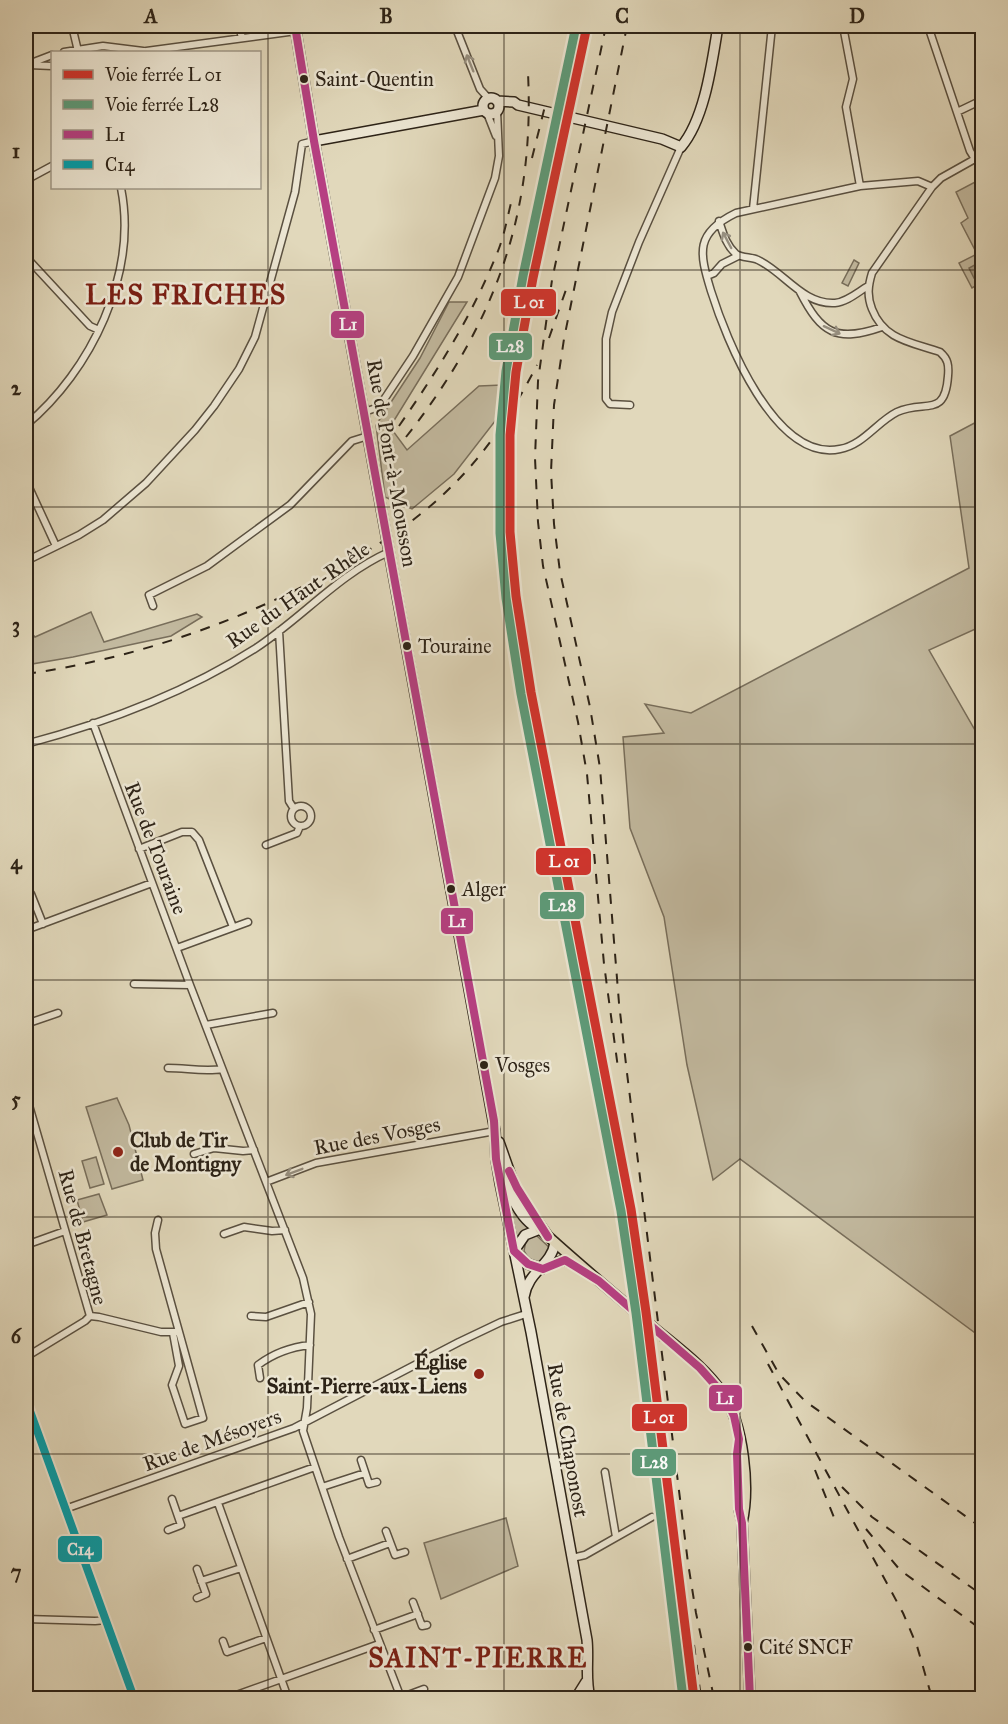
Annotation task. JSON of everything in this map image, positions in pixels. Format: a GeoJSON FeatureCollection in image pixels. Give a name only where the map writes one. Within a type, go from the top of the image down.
{"type":"FeatureCollection","features":[{"type":"Feature","properties":{"kind":"main road"},"geometry":{"type":"LineString","coordinates":[[314,141],[514,102],[518,105],[662,139],[681,147],[694,127],[704,94],[718,26]]}},
{"type":"Feature","properties":{"kind":"main road","name":"Rue de Pont-à-Mousson"},"geometry":{"type":"LineString","coordinates":[[296,28],[314,141],[495,1131]]}},
{"type":"Feature","properties":{"kind":"main road"},"geometry":{"type":"LineString","coordinates":[[495,1131],[496,1159],[515,1202],[532,1226],[540,1229],[700,1368],[724,1395],[734,1416],[739,1439],[737,1454],[739,1509],[742,1523],[750,1698]]}},
{"type":"Feature","properties":{"kind":"main road"},"geometry":{"type":"LineString","coordinates":[[495,1131],[516,1190],[552,1240],[553,1254],[531,1276],[524,1297]]}},
{"type":"Feature","properties":{"kind":"main road","name":"Rue de Chaponost"},"geometry":{"type":"LineString","coordinates":[[496,1159],[572,1558],[588,1653],[586,1682],[590,1698]]}},
{"type":"Feature","properties":{"kind":"main road"},"geometry":{"type":"LineString","coordinates":[[540,1229],[525,1235],[514,1251],[528,1264],[541,1268],[565,1260],[599,1281]]}},
{"type":"Feature","properties":{"kind":"main road","name":"Rue de Chaponost"},"geometry":{"type":"LineString","coordinates":[[576,1698],[586,1682]]}},
{"type":"Feature","properties":{"kind":"street"},"geometry":{"type":"LineString","coordinates":[[72,26],[78,51],[94,50],[103,46],[137,51]]}},
{"type":"Feature","properties":{"kind":"street"},"geometry":{"type":"LineString","coordinates":[[239,26],[242,39]]}},
{"type":"Feature","properties":{"kind":"street"},"geometry":{"type":"LineString","coordinates":[[364,412],[379,407],[413,356],[458,277],[495,178],[500,146],[492,107],[480,89],[455,26]]}},
{"type":"Feature","properties":{"kind":"street"},"geometry":{"type":"LineString","coordinates":[[753,208],[772,26]]}},
{"type":"Feature","properties":{"kind":"street"},"geometry":{"type":"LineString","coordinates":[[843,26],[853,79],[846,107],[860,186]]}},
{"type":"Feature","properties":{"kind":"street"},"geometry":{"type":"LineString","coordinates":[[928,26],[970,152],[975,159]]}},
{"type":"Feature","properties":{"kind":"street"},"geometry":{"type":"LineString","coordinates":[[149,51],[242,39],[296,28]]}},
{"type":"Feature","properties":{"kind":"street"},"geometry":{"type":"LineString","coordinates":[[26,65],[51,55]]}},
{"type":"Feature","properties":{"kind":"street"},"geometry":{"type":"LineString","coordinates":[[26,65],[51,66]]}},
{"type":"Feature","properties":{"kind":"street"},"geometry":{"type":"LineString","coordinates":[[957,112],[982,100]]}},
{"type":"Feature","properties":{"kind":"street"},"geometry":{"type":"LineString","coordinates":[[26,561],[103,520],[146,483],[214,406],[239,369],[258,328],[294,192],[302,144],[314,141]]}},
{"type":"Feature","properties":{"kind":"street"},"geometry":{"type":"LineString","coordinates":[[630,405],[609,404],[606,399],[606,339],[609,324],[639,242],[681,147]]}},
{"type":"Feature","properties":{"kind":"street"},"geometry":{"type":"LineString","coordinates":[[932,187],[918,181],[860,186],[768,207],[753,208],[718,221],[710,229],[705,240],[703,262],[706,276],[720,321],[739,362],[761,400],[791,435],[812,446],[825,450],[850,447],[897,412],[938,403],[944,398],[949,365],[946,357],[940,352],[893,336],[882,327],[869,301],[868,286],[872,273],[932,187],[941,178],[982,155]]}},
{"type":"Feature","properties":{"kind":"street"},"geometry":{"type":"LineString","coordinates":[[26,180],[51,167]]}},
{"type":"Feature","properties":{"kind":"street"},"geometry":{"type":"LineString","coordinates":[[26,425],[37,416],[68,380],[99,330],[115,287],[122,257],[124,209],[121,189]]}},
{"type":"Feature","properties":{"kind":"street"},"geometry":{"type":"LineString","coordinates":[[718,221],[729,246],[738,256]]}},
{"type":"Feature","properties":{"kind":"street"},"geometry":{"type":"LineString","coordinates":[[706,276],[738,256],[758,259],[800,291],[825,302],[835,303],[868,286]]}},
{"type":"Feature","properties":{"kind":"street"},"geometry":{"type":"LineString","coordinates":[[26,257],[90,326],[99,330]]}},
{"type":"Feature","properties":{"kind":"street"},"geometry":{"type":"LineString","coordinates":[[800,291],[818,321],[829,331],[841,335],[882,327]]}},
{"type":"Feature","properties":{"kind":"street"},"geometry":{"type":"LineString","coordinates":[[153,606],[149,596],[207,566],[250,535],[290,505],[352,441],[368,436]]}},
{"type":"Feature","properties":{"kind":"street"},"geometry":{"type":"LineString","coordinates":[[26,481],[56,546]]}},
{"type":"Feature","properties":{"kind":"street","name":"Rue du Haut-Rhêle"},"geometry":{"type":"LineString","coordinates":[[26,744],[161,698],[240,657],[279,631],[353,571],[389,552]]}},
{"type":"Feature","properties":{"kind":"street"},"geometry":{"type":"LineString","coordinates":[[279,631],[289,801],[294,809]]}},
{"type":"Feature","properties":{"kind":"street","name":"Rue de Touraine"},"geometry":{"type":"LineString","coordinates":[[93,723],[190,985],[303,1278],[309,1302],[310,1345],[307,1408],[303,1431],[347,1559],[400,1698]]}},
{"type":"Feature","properties":{"kind":"street"},"geometry":{"type":"LineString","coordinates":[[266,844],[297,833],[300,826],[309,823],[311,813],[305,806],[299,806],[291,814],[292,821],[300,826]]}},
{"type":"Feature","properties":{"kind":"street"},"geometry":{"type":"LineString","coordinates":[[139,849],[182,832],[192,832],[199,840],[233,927]]}},
{"type":"Feature","properties":{"kind":"street"},"geometry":{"type":"LineString","coordinates":[[26,930],[152,883]]}},
{"type":"Feature","properties":{"kind":"street"},"geometry":{"type":"LineString","coordinates":[[31,894],[42,924]]}},
{"type":"Feature","properties":{"kind":"street"},"geometry":{"type":"LineString","coordinates":[[177,948],[248,922]]}},
{"type":"Feature","properties":{"kind":"street"},"geometry":{"type":"LineString","coordinates":[[134,984],[190,985]]}},
{"type":"Feature","properties":{"kind":"street"},"geometry":{"type":"LineString","coordinates":[[206,1025],[273,1012]]}},
{"type":"Feature","properties":{"kind":"street"},"geometry":{"type":"LineString","coordinates":[[26,1024],[58,1013]]}},
{"type":"Feature","properties":{"kind":"street"},"geometry":{"type":"LineString","coordinates":[[168,1068],[211,1071],[222,1069]]}},
{"type":"Feature","properties":{"kind":"street","name":"Rue de Bretagne"},"geometry":{"type":"LineString","coordinates":[[26,1095],[90,1316],[26,1357]]}},
{"type":"Feature","properties":{"kind":"street","name":"Rue des Vosges"},"geometry":{"type":"LineString","coordinates":[[266,1182],[316,1163],[495,1131]]}},
{"type":"Feature","properties":{"kind":"street"},"geometry":{"type":"LineString","coordinates":[[194,1154],[214,1148],[254,1150]]}},
{"type":"Feature","properties":{"kind":"street"},"geometry":{"type":"LineString","coordinates":[[158,1220],[155,1233],[156,1249],[176,1333],[187,1361],[203,1418],[185,1424],[172,1385],[179,1366],[176,1333]]}},
{"type":"Feature","properties":{"kind":"street"},"geometry":{"type":"LineString","coordinates":[[224,1234],[244,1227],[272,1231],[285,1230]]}},
{"type":"Feature","properties":{"kind":"street"},"geometry":{"type":"LineString","coordinates":[[26,1245],[65,1231]]}},
{"type":"Feature","properties":{"kind":"street"},"geometry":{"type":"LineString","coordinates":[[251,1316],[266,1317],[309,1302]]}},
{"type":"Feature","properties":{"kind":"street","name":"Rue de Mésoyers"},"geometry":{"type":"LineString","coordinates":[[65,1509],[304,1423],[459,1342],[501,1322],[526,1314]]}},
{"type":"Feature","properties":{"kind":"street"},"geometry":{"type":"LineString","coordinates":[[90,1316],[176,1333]]}},
{"type":"Feature","properties":{"kind":"street"},"geometry":{"type":"LineString","coordinates":[[260,1378],[258,1365],[270,1356],[296,1346],[310,1345]]}},
{"type":"Feature","properties":{"kind":"street"},"geometry":{"type":"LineString","coordinates":[[179,1366],[187,1361]]}},
{"type":"Feature","properties":{"kind":"street"},"geometry":{"type":"LineString","coordinates":[[26,1400],[134,1698]]}},
{"type":"Feature","properties":{"kind":"street"},"geometry":{"type":"LineString","coordinates":[[361,1460],[369,1484],[377,1482]]}},
{"type":"Feature","properties":{"kind":"street"},"geometry":{"type":"LineString","coordinates":[[178,1516],[315,1467]]}},
{"type":"Feature","properties":{"kind":"street"},"geometry":{"type":"LineString","coordinates":[[605,1472],[616,1537]]}},
{"type":"Feature","properties":{"kind":"street"},"geometry":{"type":"LineString","coordinates":[[322,1486],[365,1473]]}},
{"type":"Feature","properties":{"kind":"street"},"geometry":{"type":"LineString","coordinates":[[168,1530],[181,1525],[172,1499]]}},
{"type":"Feature","properties":{"kind":"street"},"geometry":{"type":"LineString","coordinates":[[218,1503],[288,1698]]}},
{"type":"Feature","properties":{"kind":"street"},"geometry":{"type":"LineString","coordinates":[[572,1558],[585,1555],[652,1517]]}},
{"type":"Feature","properties":{"kind":"street"},"geometry":{"type":"LineString","coordinates":[[386,1531],[395,1555],[405,1552]]}},
{"type":"Feature","properties":{"kind":"street"},"geometry":{"type":"LineString","coordinates":[[347,1559],[390,1543]]}},
{"type":"Feature","properties":{"kind":"street"},"geometry":{"type":"LineString","coordinates":[[201,1581],[241,1568]]}},
{"type":"Feature","properties":{"kind":"street"},"geometry":{"type":"LineString","coordinates":[[197,1569],[206,1594],[197,1598]]}},
{"type":"Feature","properties":{"kind":"street"},"geometry":{"type":"LineString","coordinates":[[413,1602],[422,1626],[427,1625]]}},
{"type":"Feature","properties":{"kind":"street"},"geometry":{"type":"LineString","coordinates":[[374,1630],[418,1614]]}},
{"type":"Feature","properties":{"kind":"street"},"geometry":{"type":"LineString","coordinates":[[26,1619],[106,1620]]}},
{"type":"Feature","properties":{"kind":"street"},"geometry":{"type":"LineString","coordinates":[[223,1641],[227,1652],[266,1638]]}},
{"type":"Feature","properties":{"kind":"street"},"geometry":{"type":"LineString","coordinates":[[228,1698],[243,1696],[281,1679],[379,1644]]}},
{"type":"Feature","properties":{"kind":"street"},"geometry":{"type":"LineString","coordinates":[[400,1698],[424,1689]]}},
{"type":"Feature","properties":{"kind":"shaded area"},"geometry":{"type":"Polygon","coordinates":[[[977,181],[982,192],[982,282],[972,288],[959,263],[977,254],[961,223],[968,218],[956,192],[977,181]]]}},
{"type":"Feature","properties":{"kind":"shaded area"},"geometry":{"type":"Polygon","coordinates":[[[854,260],[859,263],[848,286],[842,283],[854,260]]]}},
{"type":"Feature","properties":{"kind":"shaded area"},"geometry":{"type":"Polygon","coordinates":[[[982,261],[982,274],[974,278],[969,268],[982,261]]]}},
{"type":"Feature","properties":{"kind":"shaded area"},"geometry":{"type":"Polygon","coordinates":[[[449,302],[467,302],[390,427],[407,450],[479,386],[502,385],[499,416],[454,474],[412,509],[385,497],[376,425],[420,358],[449,302]]]}},
{"type":"Feature","properties":{"kind":"shaded area"},"geometry":{"type":"Polygon","coordinates":[[[982,419],[982,626],[929,650],[979,737],[982,736],[982,1338],[740,1159],[713,1180],[687,1065],[664,917],[630,828],[623,737],[664,733],[645,704],[691,713],[969,568],[950,436],[982,419]]]}},
{"type":"Feature","properties":{"kind":"shaded area"},"geometry":{"type":"Polygon","coordinates":[[[91,612],[104,642],[197,614],[202,617],[171,636],[26,665],[26,627],[35,637],[91,612]]]}},
{"type":"Feature","properties":{"kind":"shaded area","name":"Club de Tir de Montigny"},"geometry":{"type":"Polygon","coordinates":[[[117,1098],[129,1125],[143,1180],[112,1189],[86,1107],[117,1098]]]}},
{"type":"Feature","properties":{"kind":"shaded area"},"geometry":{"type":"Polygon","coordinates":[[[96,1157],[104,1184],[90,1188],[82,1161],[96,1157]]]}},
{"type":"Feature","properties":{"kind":"shaded area"},"geometry":{"type":"Polygon","coordinates":[[[505,1189],[530,1228],[522,1233],[515,1243],[505,1189]]]}},
{"type":"Feature","properties":{"kind":"shaded area"},"geometry":{"type":"Polygon","coordinates":[[[99,1194],[107,1215],[83,1222],[77,1200],[99,1194]]]}},
{"type":"Feature","properties":{"kind":"shaded area"},"geometry":{"type":"Polygon","coordinates":[[[533,1235],[552,1250],[540,1262],[529,1259],[524,1251],[526,1240],[533,1235]]]}},
{"type":"Feature","properties":{"kind":"shaded area"},"geometry":{"type":"Polygon","coordinates":[[[506,1518],[518,1566],[441,1599],[424,1543],[506,1518]]]}},
{"type":"Feature","properties":{"kind":"railway"},"geometry":{"type":"LineString","coordinates":[[606,26],[552,280],[538,381],[535,458],[543,566],[578,722],[587,774],[604,964],[618,1068]]}},
{"type":"Feature","properties":{"kind":"railway"},"geometry":{"type":"LineString","coordinates":[[627,26],[564,339],[554,405],[551,472],[560,572],[590,707],[600,768],[627,1073],[688,1563],[714,1698]]}},
{"type":"Feature","properties":{"kind":"railway"},"geometry":{"type":"LineString","coordinates":[[406,437],[437,395],[463,353],[485,310],[503,267],[516,221],[524,174],[528,125],[528,73]]}},
{"type":"Feature","properties":{"kind":"railway"},"geometry":{"type":"LineString","coordinates":[[532,158],[545,106]]}},
{"type":"Feature","properties":{"kind":"railway"},"geometry":{"type":"LineString","coordinates":[[399,426],[441,363],[466,320],[500,245],[511,203]]}},
{"type":"Feature","properties":{"kind":"railway"},"geometry":{"type":"LineString","coordinates":[[549,338],[568,284]]}},
{"type":"Feature","properties":{"kind":"railway"},"geometry":{"type":"LineString","coordinates":[[26,674],[104,659],[180,638],[289,593],[359,556],[422,513],[464,474],[499,430],[537,365]]}},
{"type":"Feature","properties":{"kind":"railway"},"geometry":{"type":"LineString","coordinates":[[752,1326],[779,1374],[805,1401],[982,1528]]}},
{"type":"Feature","properties":{"kind":"railway"},"geometry":{"type":"LineString","coordinates":[[768,1364],[903,1613],[917,1646],[932,1698]]}},
{"type":"Feature","properties":{"kind":"railway"},"geometry":{"type":"LineString","coordinates":[[815,1470],[835,1520]]}},
{"type":"Feature","properties":{"kind":"railway"},"geometry":{"type":"LineString","coordinates":[[842,1487],[872,1517],[982,1595]]}},
{"type":"Feature","properties":{"kind":"railway"},"geometry":{"type":"LineString","coordinates":[[866,1529],[900,1570],[982,1630]]}},
{"type":"Feature","properties":{"kind":"railway"},"geometry":{"type":"LineString","coordinates":[[694,1645],[701,1698]]}},
{"type":"Feature","properties":{"kind":"transit line","name":"L1"},"geometry":{"type":"LineString","coordinates":[[295,26],[314,141],[494,1121],[496,1159],[514,1251],[528,1264],[543,1269],[565,1260],[599,1281],[700,1368],[724,1395],[734,1416],[739,1439],[737,1454],[739,1509],[742,1523],[750,1698]]}},
{"type":"Feature","properties":{"kind":"transit line"},"geometry":{"type":"LineString","coordinates":[[587,26],[533,278],[516,372],[510,435],[510,532],[516,596],[531,692],[631,1209],[694,1698]]}},
{"type":"Feature","properties":{"kind":"transit line","name":"L1"},"geometry":{"type":"LineString","coordinates":[[509,1171],[548,1237]]}},
{"type":"Feature","properties":{"kind":"transit line","name":"C14"},"geometry":{"type":"LineString","coordinates":[[26,1400],[134,1698]]}},
{"type":"Feature","properties":{"kind":"rail line","name":"L28"},"geometry":{"type":"LineString","coordinates":[[576,26],[523,276],[506,371],[500,435],[500,533],[506,598],[521,694],[621,1211],[636,1313],[683,1698]]}},
{"type":"Feature","properties":{"kind":"place","name":"Saint-Quentin"},"geometry":{"type":"Point","coordinates":[304,79]}},
{"type":"Feature","properties":{"kind":"place","name":"Touraine"},"geometry":{"type":"Point","coordinates":[407,646]}},
{"type":"Feature","properties":{"kind":"place","name":"Alger"},"geometry":{"type":"Point","coordinates":[451,889]}},
{"type":"Feature","properties":{"kind":"place","name":"Vosges"},"geometry":{"type":"Point","coordinates":[484,1065]}},
{"type":"Feature","properties":{"kind":"place","name":"Club de Tir de Montigny"},"geometry":{"type":"Point","coordinates":[118,1152]}},
{"type":"Feature","properties":{"kind":"place","name":"Église Saint-Pierre-aux-Liens"},"geometry":{"type":"Point","coordinates":[479,1374]}},
{"type":"Feature","properties":{"kind":"place","name":"Cité SNCF"},"geometry":{"type":"Point","coordinates":[748,1647]}},
{"type":"Feature","properties":{"kind":"district","name":"LES FRICHES"},"geometry":{"type":"Point","coordinates":[186,294]}},
{"type":"Feature","properties":{"kind":"district","name":"SAINT-PIERRE"},"geometry":{"type":"Point","coordinates":[478,1657]}}]}
